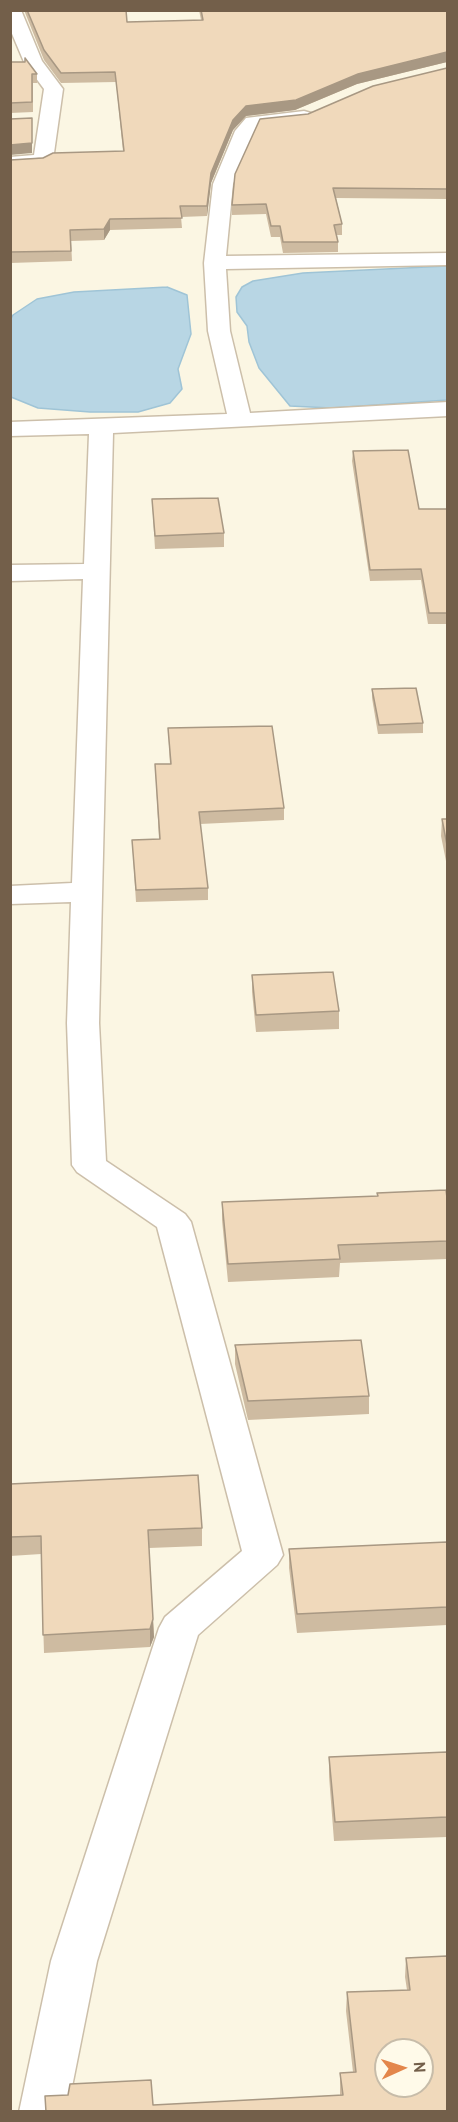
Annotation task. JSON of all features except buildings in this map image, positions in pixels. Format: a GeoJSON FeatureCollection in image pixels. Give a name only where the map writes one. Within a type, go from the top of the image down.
{"type":"FeatureCollection","features":[{"type":"Feature","properties":{"kind":"street"},"geometry":{"type":"LineString","coordinates":[[10,163],[43,160],[54,89],[33,62],[12,10]]}},
{"type":"Feature","properties":{"kind":"street"},"geometry":{"type":"LineString","coordinates":[[240,421],[219,331],[215,263],[223,184],[245,131],[253,122],[300,118],[322,109]]}},
{"type":"Feature","properties":{"kind":"street"},"geometry":{"type":"LineString","coordinates":[[31,120],[51,120]]}},
{"type":"Feature","properties":{"kind":"street"},"geometry":{"type":"LineString","coordinates":[[215,263],[447,259]]}},
{"type":"Feature","properties":{"kind":"street"},"geometry":{"type":"LineString","coordinates":[[10,429],[240,421],[447,409]]}},
{"type":"Feature","properties":{"kind":"street"},"geometry":{"type":"LineString","coordinates":[[43,2112],[74,1961],[180,1628],[263,1555],[173,1222],[89,1165],[83,1023],[101,426]]}},
{"type":"Feature","properties":{"kind":"street"},"geometry":{"type":"LineString","coordinates":[[10,573],[97,571]]}},
{"type":"Feature","properties":{"kind":"street"},"geometry":{"type":"LineString","coordinates":[[10,895],[87,892]]}},
{"type":"Feature","properties":{"kind":"water"},"geometry":{"type":"Polygon","coordinates":[[[447,266],[447,400],[331,408],[290,406],[259,368],[249,342],[247,326],[237,312],[236,297],[242,287],[253,281],[303,273],[447,266]]]}},
{"type":"Feature","properties":{"kind":"water"},"geometry":{"type":"Polygon","coordinates":[[[167,287],[187,295],[191,334],[178,369],[182,389],[170,403],[138,412],[90,412],[38,408],[11,397],[10,320],[13,315],[37,299],[74,292],[167,287]]]}}]}
